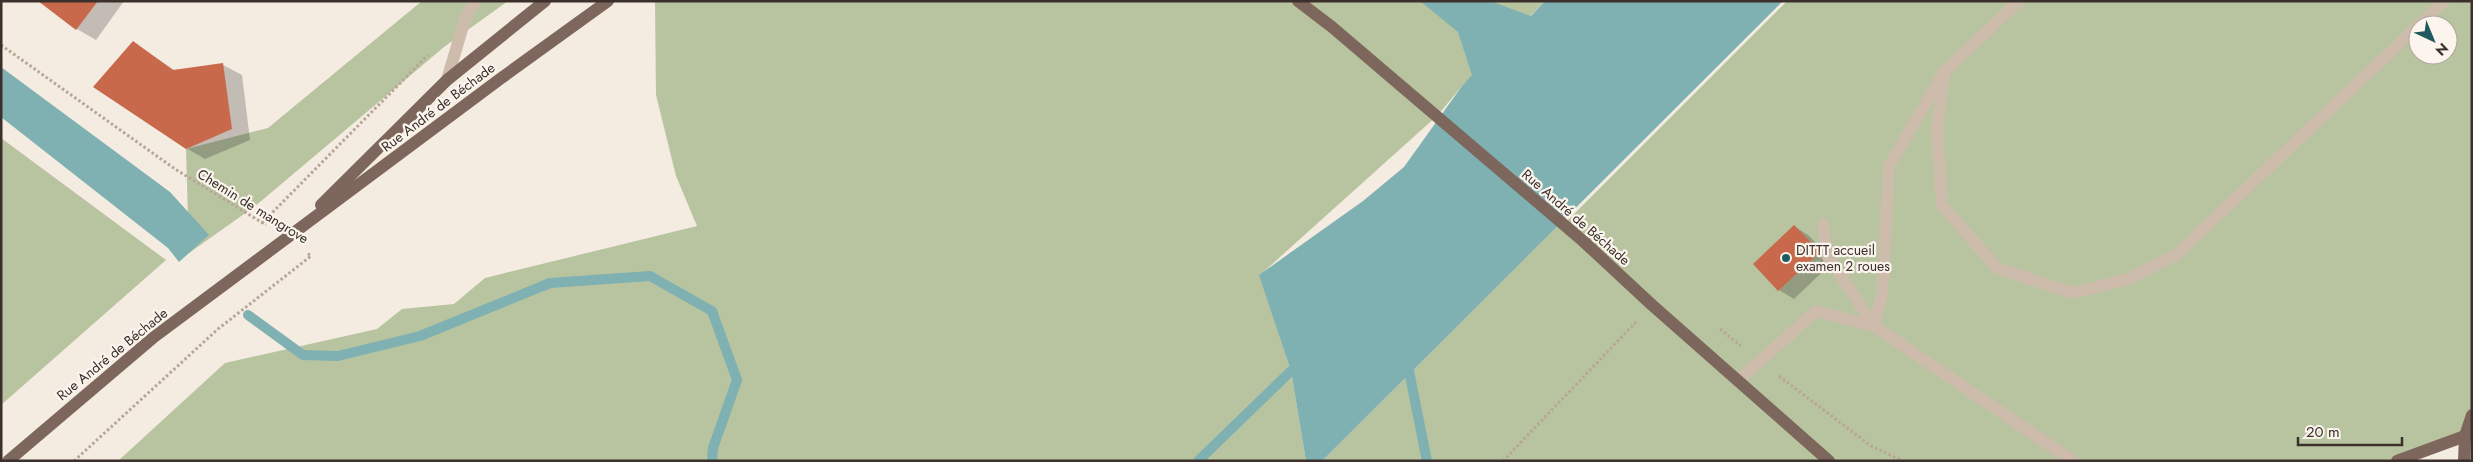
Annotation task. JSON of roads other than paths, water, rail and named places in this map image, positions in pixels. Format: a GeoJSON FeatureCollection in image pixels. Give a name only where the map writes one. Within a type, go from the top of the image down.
{"type":"FeatureCollection","features":[{"type":"Feature","properties":{"kind":"main road","name":"Rue André de Béchade"},"geometry":{"type":"LineString","coordinates":[[287,238],[447,80],[545,1]]}},
{"type":"Feature","properties":{"kind":"main road","name":"Rue André de Béchade"},"geometry":{"type":"LineString","coordinates":[[8,461],[154,337],[608,1]]}},
{"type":"Feature","properties":{"kind":"main road","name":"Rue André de Béchade"},"geometry":{"type":"LineString","coordinates":[[1298,1],[1332,27],[1583,241],[1652,306],[1829,461]]}},
{"type":"Feature","properties":{"kind":"main road"},"geometry":{"type":"LineString","coordinates":[[2464,461],[2465,436],[2472,415]]}},
{"type":"Feature","properties":{"kind":"main road"},"geometry":{"type":"LineString","coordinates":[[2397,461],[2465,436]]}},
{"type":"Feature","properties":{"kind":"street"},"geometry":{"type":"LineString","coordinates":[[447,80],[465,19],[475,1]]}},
{"type":"Feature","properties":{"kind":"street"},"geometry":{"type":"LineString","coordinates":[[1874,326],[1882,296],[1889,166],[1944,72],[2019,1]]}},
{"type":"Feature","properties":{"kind":"street"},"geometry":{"type":"LineString","coordinates":[[2429,15],[2444,1]]}},
{"type":"Feature","properties":{"kind":"street"},"geometry":{"type":"LineString","coordinates":[[1944,72],[1937,130],[1942,205],[1997,268],[2073,293],[2128,279],[2177,254],[2408,35]]}},
{"type":"Feature","properties":{"kind":"street"},"geometry":{"type":"LineString","coordinates":[[1823,224],[1827,255],[1874,326]]}},
{"type":"Feature","properties":{"kind":"street"},"geometry":{"type":"LineString","coordinates":[[1738,381],[1816,311],[1874,326],[2073,461]]}},
{"type":"Feature","properties":{"kind":"water"},"geometry":{"type":"Polygon","coordinates":[[[1420,1],[1490,1],[1531,16],[1545,1],[1783,1],[1322,461],[1306,461],[1291,371],[1259,275],[1363,201],[1404,167],[1462,86],[1472,75],[1458,32],[1420,1]]]}},
{"type":"Feature","properties":{"kind":"water"},"geometry":{"type":"Polygon","coordinates":[[[1,67],[170,192],[209,235],[179,262],[168,248],[1,117],[1,67]]]}},
{"type":"Feature","properties":{"kind":"waterway"},"geometry":{"type":"LineString","coordinates":[[248,315],[303,355],[338,356],[420,336],[550,283],[650,276],[712,311],[737,380],[713,448],[712,461]]}},
{"type":"Feature","properties":{"kind":"waterway"},"geometry":{"type":"LineString","coordinates":[[1407,361],[1427,461]]}},
{"type":"Feature","properties":{"kind":"waterway"},"geometry":{"type":"LineString","coordinates":[[1198,461],[1291,371]]}},
{"type":"Feature","properties":{"kind":"place","name":"DITTT accueil examen 2 roues"},"geometry":{"type":"Point","coordinates":[1786,258]}}]}
